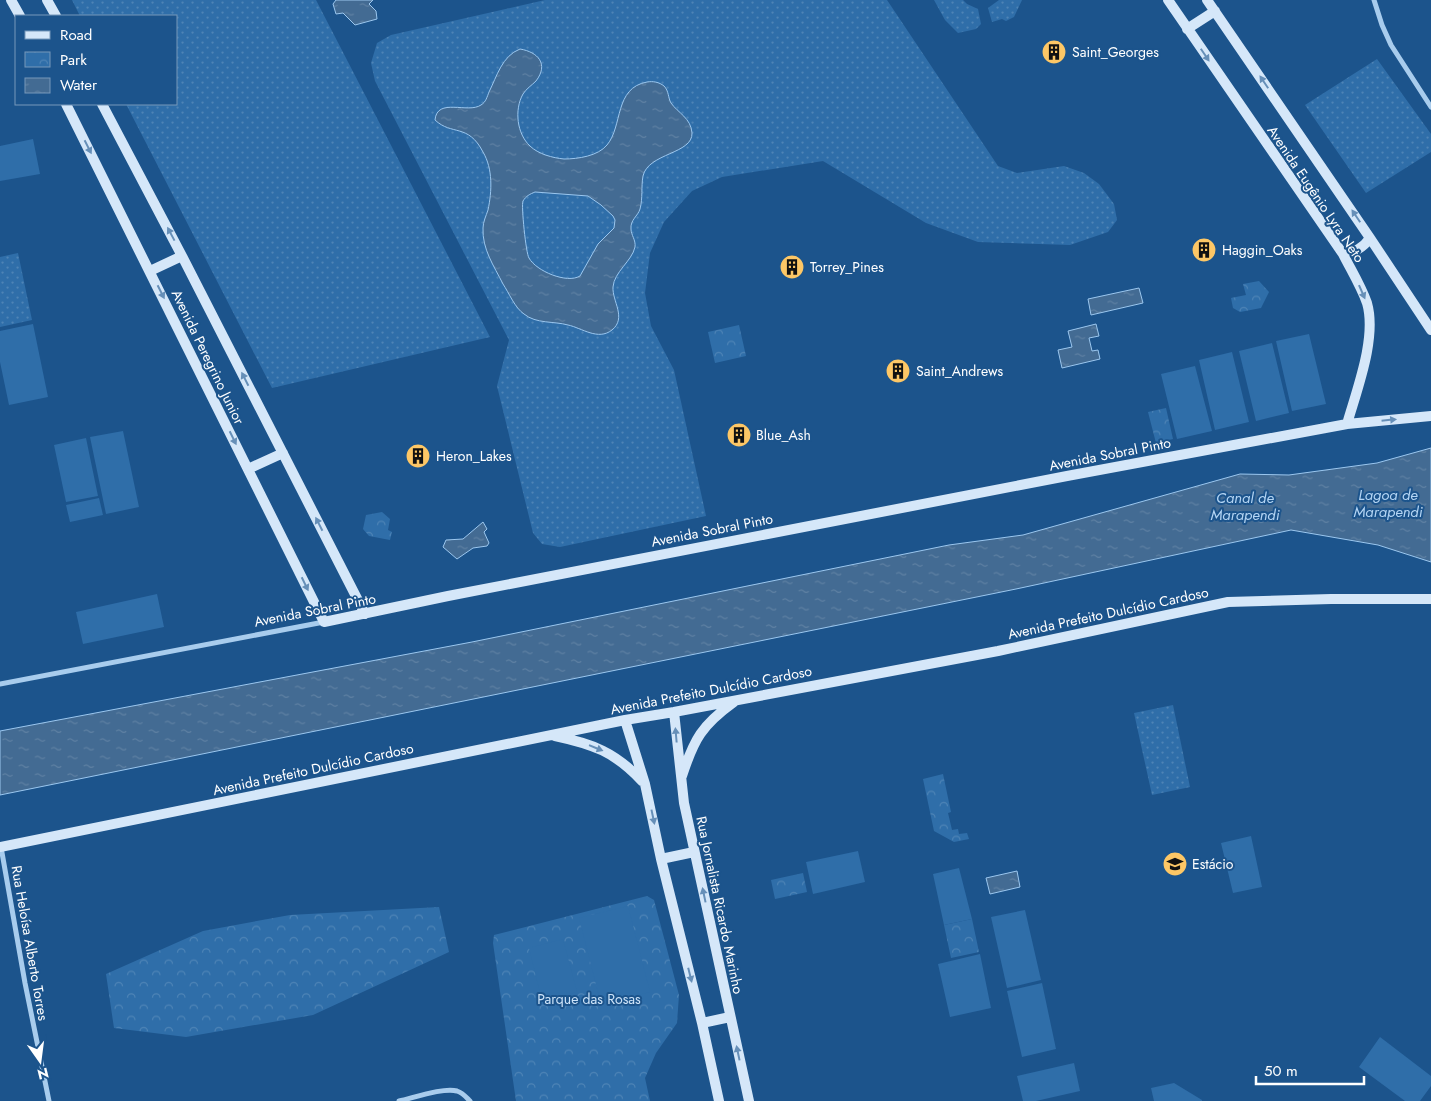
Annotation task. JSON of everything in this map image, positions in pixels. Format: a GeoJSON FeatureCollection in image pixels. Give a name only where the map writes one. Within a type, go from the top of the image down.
{"type":"FeatureCollection","features":[{"type":"Feature","properties":{"kind":"street"},"geometry":{"type":"LineString","coordinates":[[11,0],[19,15]]}},
{"type":"Feature","properties":{"kind":"street"},"geometry":{"type":"LineString","coordinates":[[47,0],[55,15]]}},
{"type":"Feature","properties":{"kind":"street","name":"Avenida Eugênio Lyra Neto"},"geometry":{"type":"LineString","coordinates":[[1168,0],[1343,254],[1367,303],[1370,329],[1368,346],[1347,424]]}},
{"type":"Feature","properties":{"kind":"street","name":"Avenida Eugênio Lyra Neto"},"geometry":{"type":"LineString","coordinates":[[1208,0],[1431,330]]}},
{"type":"Feature","properties":{"kind":"street"},"geometry":{"type":"LineString","coordinates":[[1374,0],[1391,45],[1431,108]]}},
{"type":"Feature","properties":{"kind":"street"},"geometry":{"type":"LineString","coordinates":[[1188,29],[1215,10]]}},
{"type":"Feature","properties":{"kind":"street","name":"Avenida Peregrino Junior"},"geometry":{"type":"LineString","coordinates":[[67,105],[324,622]]}},
{"type":"Feature","properties":{"kind":"street","name":"Avenida Peregrino Junior"},"geometry":{"type":"LineString","coordinates":[[103,105],[365,614]]}},
{"type":"Feature","properties":{"kind":"street"},"geometry":{"type":"LineString","coordinates":[[1343,254],[1352,253],[1359,249],[1370,238]]}},
{"type":"Feature","properties":{"kind":"street"},"geometry":{"type":"LineString","coordinates":[[150,271],[182,256]]}},
{"type":"Feature","properties":{"kind":"street","name":"Avenida Sobral Pinto"},"geometry":{"type":"LineString","coordinates":[[0,684],[365,614],[769,533],[1347,424],[1431,416]]}},
{"type":"Feature","properties":{"kind":"street"},"geometry":{"type":"LineString","coordinates":[[248,469],[283,453]]}},
{"type":"Feature","properties":{"kind":"street","name":"Avenida Prefeito Dulcídio Cardoso"},"geometry":{"type":"LineString","coordinates":[[1,847],[625,720],[998,651],[1228,602],[1431,599]]}},
{"type":"Feature","properties":{"kind":"street"},"geometry":{"type":"LineString","coordinates":[[681,779],[689,754],[707,723],[736,700]]}},
{"type":"Feature","properties":{"kind":"street","name":"Rua Jornalista Ricardo Marinho"},"geometry":{"type":"LineString","coordinates":[[674,712],[681,779],[694,852],[749,1101]]}},
{"type":"Feature","properties":{"kind":"street"},"geometry":{"type":"LineString","coordinates":[[625,720],[645,784],[719,1101]]}},
{"type":"Feature","properties":{"kind":"street"},"geometry":{"type":"LineString","coordinates":[[549,735],[580,742],[616,757],[629,767],[645,784]]}},
{"type":"Feature","properties":{"kind":"street","name":"Rua Heloísa Alberto Torres"},"geometry":{"type":"LineString","coordinates":[[1,847],[25,983],[49,1101]]}},
{"type":"Feature","properties":{"kind":"street"},"geometry":{"type":"LineString","coordinates":[[661,859],[694,852]]}},
{"type":"Feature","properties":{"kind":"street"},"geometry":{"type":"LineString","coordinates":[[702,1023],[730,1017]]}},
{"type":"Feature","properties":{"kind":"street"},"geometry":{"type":"LineString","coordinates":[[399,1101],[456,1090],[470,1101]]}},
{"type":"Feature","properties":{"kind":"green space"},"geometry":{"type":"Polygon","coordinates":[[[72,0],[316,0],[490,337],[272,388],[127,105],[178,105],[178,15],[80,15],[72,0]]]}},
{"type":"Feature","properties":{"kind":"green space"},"geometry":{"type":"Polygon","coordinates":[[[545,0],[887,0],[998,166],[1017,173],[1064,166],[1084,173],[1099,184],[1114,204],[1117,220],[1108,232],[1070,245],[978,242],[926,223],[823,161],[722,177],[692,191],[664,222],[650,253],[645,293],[651,326],[674,370],[706,516],[560,547],[542,544],[533,533],[497,386],[509,340],[375,81],[371,63],[377,43],[391,35],[545,0]]]}},
{"type":"Feature","properties":{"kind":"green space"},"geometry":{"type":"Polygon","coordinates":[[[934,0],[963,0],[978,9],[981,24],[976,29],[958,33],[945,20],[934,0]]]}},
{"type":"Feature","properties":{"kind":"green space"},"geometry":{"type":"Polygon","coordinates":[[[999,0],[1022,0],[1014,17],[1006,21],[1002,19],[992,22],[988,8],[999,0]]]}},
{"type":"Feature","properties":{"kind":"green space"},"geometry":{"type":"Polygon","coordinates":[[[1377,59],[1431,134],[1431,152],[1366,193],[1305,105],[1377,59]]]}},
{"type":"Feature","properties":{"kind":"green space"},"geometry":{"type":"Polygon","coordinates":[[[33,139],[40,174],[0,181],[0,146],[33,139]]]}},
{"type":"Feature","properties":{"kind":"green space"},"geometry":{"type":"Polygon","coordinates":[[[18,253],[32,320],[0,327],[0,257],[18,253]]]}},
{"type":"Feature","properties":{"kind":"green space"},"geometry":{"type":"Polygon","coordinates":[[[1259,281],[1269,292],[1261,308],[1240,312],[1233,308],[1231,298],[1246,295],[1243,284],[1259,281]]]}},
{"type":"Feature","properties":{"kind":"green space"},"geometry":{"type":"Polygon","coordinates":[[[33,324],[48,397],[9,405],[0,362],[0,331],[33,324]]]}},
{"type":"Feature","properties":{"kind":"green space"},"geometry":{"type":"Polygon","coordinates":[[[739,325],[746,356],[715,363],[708,332],[739,325]]]}},
{"type":"Feature","properties":{"kind":"green space"},"geometry":{"type":"Polygon","coordinates":[[[1309,334],[1326,404],[1292,411],[1276,341],[1309,334]]]}},
{"type":"Feature","properties":{"kind":"green space"},"geometry":{"type":"Polygon","coordinates":[[[1272,343],[1289,413],[1256,421],[1239,351],[1272,343]]]}},
{"type":"Feature","properties":{"kind":"green space"},"geometry":{"type":"Polygon","coordinates":[[[1232,352],[1249,422],[1215,430],[1199,360],[1232,352]]]}},
{"type":"Feature","properties":{"kind":"green space"},"geometry":{"type":"Polygon","coordinates":[[[1195,366],[1212,431],[1177,439],[1161,374],[1195,366]]]}},
{"type":"Feature","properties":{"kind":"green space"},"geometry":{"type":"Polygon","coordinates":[[[1166,408],[1173,439],[1156,443],[1148,412],[1166,408]]]}},
{"type":"Feature","properties":{"kind":"green space"},"geometry":{"type":"Polygon","coordinates":[[[123,431],[139,507],[106,514],[90,437],[123,431]]]}},
{"type":"Feature","properties":{"kind":"green space"},"geometry":{"type":"Polygon","coordinates":[[[86,438],[98,496],[66,502],[54,445],[86,438]]]}},
{"type":"Feature","properties":{"kind":"green space"},"geometry":{"type":"Polygon","coordinates":[[[99,498],[103,515],[70,522],[66,505],[99,498]]]}},
{"type":"Feature","properties":{"kind":"green space"},"geometry":{"type":"Polygon","coordinates":[[[382,512],[390,519],[388,530],[392,532],[390,540],[369,536],[363,529],[366,515],[382,512]]]}},
{"type":"Feature","properties":{"kind":"green space"},"geometry":{"type":"Polygon","coordinates":[[[157,594],[164,627],[83,644],[76,612],[157,594]]]}},
{"type":"Feature","properties":{"kind":"green space"},"geometry":{"type":"Polygon","coordinates":[[[1173,705],[1190,787],[1152,795],[1134,713],[1173,705]]]}},
{"type":"Feature","properties":{"kind":"green space"},"geometry":{"type":"Polygon","coordinates":[[[943,774],[951,812],[948,813],[952,830],[958,829],[959,834],[967,833],[969,839],[954,842],[934,831],[923,779],[943,774]]]}},
{"type":"Feature","properties":{"kind":"green space"},"geometry":{"type":"Polygon","coordinates":[[[1251,836],[1262,887],[1233,893],[1221,843],[1251,836]]]}},
{"type":"Feature","properties":{"kind":"green space"},"geometry":{"type":"Polygon","coordinates":[[[858,851],[865,882],[813,894],[806,862],[858,851]]]}},
{"type":"Feature","properties":{"kind":"green space"},"geometry":{"type":"Polygon","coordinates":[[[959,868],[972,919],[944,925],[933,874],[959,868]]]}},
{"type":"Feature","properties":{"kind":"green space"},"geometry":{"type":"Polygon","coordinates":[[[803,873],[807,892],[775,899],[771,880],[803,873]]]}},
{"type":"Feature","properties":{"kind":"green space","name":"Parque das Rosas"},"geometry":{"type":"Polygon","coordinates":[[[647,896],[654,900],[679,995],[677,1023],[656,1053],[645,1078],[650,1101],[516,1101],[493,943],[494,935],[647,896]]]}},
{"type":"Feature","properties":{"kind":"green space"},"geometry":{"type":"Polygon","coordinates":[[[628,906],[650,992],[601,1004],[579,918],[628,906]]]}},
{"type":"Feature","properties":{"kind":"green space"},"geometry":{"type":"Polygon","coordinates":[[[439,907],[449,952],[313,1015],[186,1037],[114,1028],[106,974],[203,931],[290,915],[439,907]]]}},
{"type":"Feature","properties":{"kind":"green space"},"geometry":{"type":"Polygon","coordinates":[[[1025,910],[1041,980],[1007,988],[991,917],[1025,910]]]}},
{"type":"Feature","properties":{"kind":"green space"},"geometry":{"type":"Polygon","coordinates":[[[972,919],[979,952],[951,958],[944,925],[972,919]]]}},
{"type":"Feature","properties":{"kind":"green space"},"geometry":{"type":"Polygon","coordinates":[[[563,939],[577,992],[542,1001],[529,948],[563,939]]]}},
{"type":"Feature","properties":{"kind":"green space"},"geometry":{"type":"Polygon","coordinates":[[[980,954],[991,1008],[950,1017],[938,964],[980,954]]]}},
{"type":"Feature","properties":{"kind":"green space"},"geometry":{"type":"Polygon","coordinates":[[[1042,983],[1056,1049],[1022,1057],[1007,991],[1042,983]]]}},
{"type":"Feature","properties":{"kind":"green space"},"geometry":{"type":"Polygon","coordinates":[[[1380,1037],[1431,1076],[1431,1086],[1420,1101],[1405,1101],[1359,1067],[1380,1037]]]}},
{"type":"Feature","properties":{"kind":"green space"},"geometry":{"type":"Polygon","coordinates":[[[1074,1063],[1080,1091],[1036,1101],[1023,1101],[1017,1076],[1074,1063]]]}},
{"type":"Feature","properties":{"kind":"green space"},"geometry":{"type":"Polygon","coordinates":[[[1174,1083],[1202,1101],[1154,1101],[1151,1088],[1174,1083]]]}},
{"type":"Feature","properties":{"kind":"water"},"geometry":{"type":"Polygon","coordinates":[[[336,0],[373,0],[369,4],[376,11],[377,19],[355,25],[343,13],[336,14],[333,4],[336,0]]]}},
{"type":"Feature","properties":{"kind":"water"},"geometry":{"type":"Polygon","coordinates":[[[520,49],[532,53],[540,60],[542,69],[540,75],[520,100],[518,121],[526,141],[533,149],[541,153],[555,158],[569,159],[587,156],[603,149],[612,137],[624,100],[629,92],[636,86],[647,82],[656,82],[664,86],[671,103],[687,120],[691,128],[690,140],[685,145],[653,163],[647,168],[643,176],[640,209],[631,226],[635,247],[614,282],[613,292],[619,315],[616,325],[607,333],[590,333],[568,325],[540,321],[529,317],[518,308],[492,264],[484,243],[483,226],[488,210],[491,188],[489,166],[483,152],[472,137],[466,133],[448,128],[435,120],[437,113],[441,109],[454,107],[469,108],[483,104],[504,61],[520,49]],[[535,192],[524,199],[523,220],[528,255],[533,263],[545,272],[568,278],[580,276],[598,244],[614,228],[615,220],[613,216],[588,196],[535,192]]]}},
{"type":"Feature","properties":{"kind":"water"},"geometry":{"type":"Polygon","coordinates":[[[1139,288],[1143,303],[1091,315],[1088,299],[1139,288]]]}},
{"type":"Feature","properties":{"kind":"water"},"geometry":{"type":"Polygon","coordinates":[[[1096,324],[1099,336],[1089,338],[1092,351],[1098,350],[1100,359],[1062,368],[1058,350],[1072,347],[1068,331],[1096,324]]]}},
{"type":"Feature","properties":{"kind":"water","name":"Canal de Marapendi"},"geometry":{"type":"Polygon","coordinates":[[[1431,448],[1431,562],[1378,545],[1291,530],[1016,589],[0,795],[0,731],[472,642],[949,545],[1023,535],[1240,474],[1289,475],[1377,463],[1431,448]]]}},
{"type":"Feature","properties":{"kind":"water"},"geometry":{"type":"Polygon","coordinates":[[[483,522],[487,529],[484,532],[489,543],[487,546],[473,548],[457,559],[443,547],[446,540],[463,539],[483,522]]]}},
{"type":"Feature","properties":{"kind":"water"},"geometry":{"type":"Polygon","coordinates":[[[1017,871],[1020,887],[990,894],[986,878],[1017,871]]]}},
{"type":"Feature","properties":{"kind":"place","name":"Saint_Georges"},"geometry":{"type":"Point","coordinates":[1054,52]}},
{"type":"Feature","properties":{"kind":"place","name":"Haggin_Oaks"},"geometry":{"type":"Point","coordinates":[1204,250]}},
{"type":"Feature","properties":{"kind":"place","name":"Torrey_Pines"},"geometry":{"type":"Point","coordinates":[792,267]}},
{"type":"Feature","properties":{"kind":"place","name":"Saint_Andrews"},"geometry":{"type":"Point","coordinates":[898,371]}},
{"type":"Feature","properties":{"kind":"place","name":"Blue_Ash"},"geometry":{"type":"Point","coordinates":[739,435]}},
{"type":"Feature","properties":{"kind":"place","name":"Heron_Lakes"},"geometry":{"type":"Point","coordinates":[418,456]}},
{"type":"Feature","properties":{"kind":"place","name":"Estácio"},"geometry":{"type":"Point","coordinates":[1175,864]}},
{"type":"Feature","properties":{"kind":"water label","name":"Lagoa de Marapendi"},"geometry":{"type":"Point","coordinates":[1388,504]}}]}
